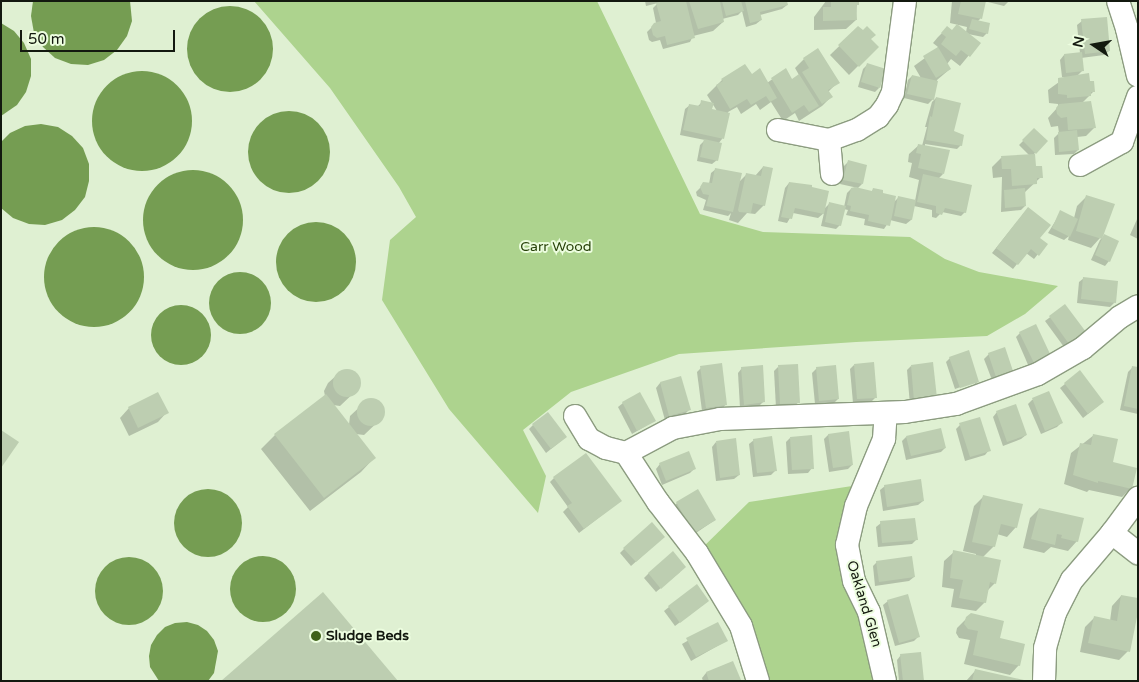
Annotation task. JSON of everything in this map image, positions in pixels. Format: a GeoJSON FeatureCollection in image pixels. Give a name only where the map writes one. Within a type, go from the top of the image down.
{"type":"FeatureCollection","features":[{"type":"Feature","properties":{"kind":"street"},"geometry":{"type":"LineString","coordinates":[[778,130],[829,140],[857,130],[878,117],[887,105],[893,92],[905,1]]}},
{"type":"Feature","properties":{"kind":"street"},"geometry":{"type":"LineString","coordinates":[[1118,1],[1127,28],[1138,76]]}},
{"type":"Feature","properties":{"kind":"street"},"geometry":{"type":"LineString","coordinates":[[1080,165],[1122,142],[1138,97]]}},
{"type":"Feature","properties":{"kind":"street"},"geometry":{"type":"LineString","coordinates":[[829,140],[832,174]]}},
{"type":"Feature","properties":{"kind":"street"},"geometry":{"type":"LineString","coordinates":[[575,416],[589,439],[606,448],[626,453],[673,428],[720,419],[886,413],[956,404],[1038,374],[1083,348],[1120,317],[1138,306]]}},
{"type":"Feature","properties":{"kind":"street","name":"Oakland Glen"},"geometry":{"type":"LineString","coordinates":[[885,681],[869,612],[854,581],[847,545],[856,506],[884,439],[886,413]]}},
{"type":"Feature","properties":{"kind":"street"},"geometry":{"type":"LineString","coordinates":[[626,453],[658,502],[697,553],[741,626],[758,681]]}},
{"type":"Feature","properties":{"kind":"street"},"geometry":{"type":"LineString","coordinates":[[1044,681],[1045,648],[1055,613],[1072,580],[1112,533],[1138,498]]}},
{"type":"Feature","properties":{"kind":"street"},"geometry":{"type":"LineString","coordinates":[[1112,533],[1138,553]]}},
{"type":"Feature","properties":{"kind":"green space","name":"Carr Wood"},"geometry":{"type":"Polygon","coordinates":[[[254,1],[597,1],[700,214],[763,232],[910,237],[945,259],[979,272],[1058,286],[1025,314],[987,336],[856,342],[679,354],[571,392],[523,430],[546,476],[538,513],[449,409],[382,300],[390,240],[416,217],[399,187],[330,88],[254,1]]]}},
{"type":"Feature","properties":{"kind":"green space"},"geometry":{"type":"Polygon","coordinates":[[[852,486],[847,545],[885,681],[758,681],[697,553],[749,502],[852,486]]]}},
{"type":"Feature","properties":{"kind":"shaded area"},"geometry":{"type":"Polygon","coordinates":[[[33,1],[130,1],[132,21],[127,36],[117,50],[104,60],[88,65],[71,64],[55,58],[43,47],[34,33],[31,16],[33,1]]]}},
{"type":"Feature","properties":{"kind":"shaded area"},"geometry":{"type":"Polygon","coordinates":[[[230,6],[246,9],[254,13],[266,25],[270,33],[273,49],[270,65],[266,73],[254,85],[246,89],[230,92],[214,89],[206,85],[194,73],[190,65],[187,49],[190,33],[194,25],[206,13],[214,9],[230,6]]]}},
{"type":"Feature","properties":{"kind":"shaded area"},"geometry":{"type":"Polygon","coordinates":[[[1,23],[14,31],[24,43],[31,59],[31,76],[26,92],[17,105],[1,116],[1,23]]]}},
{"type":"Feature","properties":{"kind":"shaded area"},"geometry":{"type":"Polygon","coordinates":[[[142,71],[161,75],[178,85],[188,102],[192,121],[188,140],[178,157],[161,167],[142,171],[123,167],[106,157],[96,140],[92,121],[96,102],[106,85],[123,75],[142,71]]]}},
{"type":"Feature","properties":{"kind":"shaded area"},"geometry":{"type":"Polygon","coordinates":[[[289,111],[305,114],[318,123],[327,136],[330,152],[327,168],[318,181],[305,190],[289,193],[273,190],[260,181],[251,168],[248,152],[251,136],[260,123],[273,114],[289,111]]]}},
{"type":"Feature","properties":{"kind":"shaded area"},"geometry":{"type":"Polygon","coordinates":[[[41,124],[58,127],[72,136],[83,148],[89,164],[89,181],[85,197],[75,210],[62,220],[45,225],[29,224],[13,218],[1,208],[1,142],[10,133],[25,126],[41,124]]]}},
{"type":"Feature","properties":{"kind":"shaded area"},"geometry":{"type":"Polygon","coordinates":[[[193,170],[212,174],[229,184],[239,201],[243,220],[239,239],[229,256],[212,266],[193,270],[174,266],[157,256],[147,239],[143,220],[147,201],[157,184],[174,174],[193,170]]]}},
{"type":"Feature","properties":{"kind":"shaded area"},"geometry":{"type":"Polygon","coordinates":[[[316,222],[331,225],[344,234],[353,247],[356,262],[353,277],[344,290],[331,299],[316,302],[301,299],[288,290],[279,277],[276,262],[279,247],[288,234],[301,225],[316,222]]]}},
{"type":"Feature","properties":{"kind":"shaded area"},"geometry":{"type":"Polygon","coordinates":[[[94,227],[113,231],[130,241],[140,258],[144,277],[140,296],[130,313],[113,323],[94,327],[75,323],[58,313],[48,296],[44,277],[48,258],[58,241],[75,231],[94,227]]]}},
{"type":"Feature","properties":{"kind":"shaded area"},"geometry":{"type":"Polygon","coordinates":[[[240,272],[257,277],[262,281],[266,286],[271,303],[266,320],[262,325],[257,329],[240,334],[223,329],[218,325],[214,320],[209,303],[214,286],[218,281],[223,277],[240,272]]]}},
{"type":"Feature","properties":{"kind":"shaded area"},"geometry":{"type":"Polygon","coordinates":[[[175,305],[187,305],[203,313],[209,323],[211,335],[209,347],[203,357],[187,365],[175,365],[159,357],[151,341],[151,329],[159,313],[175,305]]]}},
{"type":"Feature","properties":{"kind":"shaded area"},"geometry":{"type":"Polygon","coordinates":[[[215,489],[227,495],[236,504],[242,516],[240,536],[232,547],[215,557],[201,557],[184,547],[176,536],[174,516],[184,499],[195,491],[215,489]]]}},
{"type":"Feature","properties":{"kind":"shaded area"},"geometry":{"type":"Polygon","coordinates":[[[269,556],[287,565],[294,576],[296,589],[294,602],[287,613],[276,620],[257,622],[239,613],[232,602],[230,583],[239,565],[250,558],[269,556]]]}},
{"type":"Feature","properties":{"kind":"shaded area"},"geometry":{"type":"Polygon","coordinates":[[[136,557],[148,563],[157,572],[163,584],[161,604],[153,615],[136,625],[122,625],[105,615],[97,604],[95,584],[105,567],[116,559],[136,557]]]}},
{"type":"Feature","properties":{"kind":"shaded area"},"geometry":{"type":"Polygon","coordinates":[[[187,622],[198,625],[207,631],[214,640],[218,651],[214,673],[208,681],[159,681],[150,667],[151,645],[165,627],[175,623],[187,622]]]}},
{"type":"Feature","properties":{"kind":"building"},"geometry":{"type":"Polygon","coordinates":[[[662,1],[686,1],[695,38],[667,45],[665,36],[657,38],[653,35],[651,27],[654,23],[661,21],[656,3],[662,1]]]}},
{"type":"Feature","properties":{"kind":"building"},"geometry":{"type":"Polygon","coordinates":[[[689,1],[720,1],[724,22],[698,29],[689,1]]]}},
{"type":"Feature","properties":{"kind":"building"},"geometry":{"type":"Polygon","coordinates":[[[722,1],[741,1],[744,11],[726,16],[722,1]]]}},
{"type":"Feature","properties":{"kind":"building"},"geometry":{"type":"Polygon","coordinates":[[[745,1],[787,1],[788,5],[760,12],[762,20],[750,23],[745,1]]]}},
{"type":"Feature","properties":{"kind":"building"},"geometry":{"type":"Polygon","coordinates":[[[831,1],[859,1],[859,5],[856,5],[857,20],[823,21],[823,7],[831,7],[831,1]]]}},
{"type":"Feature","properties":{"kind":"building"},"geometry":{"type":"Polygon","coordinates":[[[961,1],[986,1],[982,19],[958,14],[961,1]]]}},
{"type":"Feature","properties":{"kind":"building"},"geometry":{"type":"Polygon","coordinates":[[[1107,17],[1110,51],[1085,54],[1081,19],[1107,17]]]}},
{"type":"Feature","properties":{"kind":"building"},"geometry":{"type":"Polygon","coordinates":[[[972,19],[990,23],[988,34],[969,29],[972,19]]]}},
{"type":"Feature","properties":{"kind":"building"},"geometry":{"type":"Polygon","coordinates":[[[957,24],[981,43],[970,57],[961,50],[956,56],[941,44],[946,37],[941,33],[947,26],[952,30],[957,24]]]}},
{"type":"Feature","properties":{"kind":"building"},"geometry":{"type":"Polygon","coordinates":[[[858,26],[863,30],[867,26],[876,35],[871,39],[879,47],[859,67],[838,45],[858,26]]]}},
{"type":"Feature","properties":{"kind":"building"},"geometry":{"type":"Polygon","coordinates":[[[938,47],[951,69],[936,78],[923,56],[938,47]]]}},
{"type":"Feature","properties":{"kind":"building"},"geometry":{"type":"Polygon","coordinates":[[[818,48],[840,83],[828,90],[833,97],[822,104],[802,72],[809,68],[803,58],[818,48]]]}},
{"type":"Feature","properties":{"kind":"building"},"geometry":{"type":"Polygon","coordinates":[[[1082,52],[1084,71],[1066,73],[1064,54],[1082,52]]]}},
{"type":"Feature","properties":{"kind":"building"},"geometry":{"type":"Polygon","coordinates":[[[867,63],[886,69],[880,88],[861,82],[867,63]]]}},
{"type":"Feature","properties":{"kind":"building"},"geometry":{"type":"Polygon","coordinates":[[[745,64],[752,74],[760,68],[777,98],[770,102],[766,96],[751,105],[747,99],[730,109],[716,85],[723,81],[721,79],[745,64]]]}},
{"type":"Feature","properties":{"kind":"building"},"geometry":{"type":"Polygon","coordinates":[[[786,68],[792,79],[799,74],[819,106],[809,112],[804,105],[792,113],[771,78],[786,68]]]}},
{"type":"Feature","properties":{"kind":"building"},"geometry":{"type":"Polygon","coordinates":[[[1089,73],[1090,81],[1094,81],[1095,92],[1091,92],[1091,96],[1067,98],[1067,95],[1058,94],[1058,78],[1089,73]]]}},
{"type":"Feature","properties":{"kind":"building"},"geometry":{"type":"Polygon","coordinates":[[[912,75],[938,81],[934,100],[907,94],[912,75]]]}},
{"type":"Feature","properties":{"kind":"building"},"geometry":{"type":"Polygon","coordinates":[[[936,97],[961,103],[954,131],[964,135],[962,146],[926,140],[930,116],[932,117],[936,97]]]}},
{"type":"Feature","properties":{"kind":"building"},"geometry":{"type":"Polygon","coordinates":[[[701,100],[714,103],[712,109],[730,113],[724,139],[683,130],[689,104],[700,106],[701,100]]]}},
{"type":"Feature","properties":{"kind":"building"},"geometry":{"type":"Polygon","coordinates":[[[1091,101],[1096,128],[1068,130],[1067,117],[1061,118],[1057,114],[1056,108],[1059,104],[1091,101]]]}},
{"type":"Feature","properties":{"kind":"building"},"geometry":{"type":"Polygon","coordinates":[[[1034,128],[1048,141],[1036,154],[1022,140],[1034,128]]]}},
{"type":"Feature","properties":{"kind":"building"},"geometry":{"type":"Polygon","coordinates":[[[1077,130],[1079,150],[1059,152],[1058,132],[1077,130]]]}},
{"type":"Feature","properties":{"kind":"building"},"geometry":{"type":"Polygon","coordinates":[[[704,139],[722,143],[718,161],[700,157],[704,139]]]}},
{"type":"Feature","properties":{"kind":"building"},"geometry":{"type":"Polygon","coordinates":[[[918,144],[950,150],[944,174],[918,168],[921,154],[916,153],[918,144]]]}},
{"type":"Feature","properties":{"kind":"building"},"geometry":{"type":"Polygon","coordinates":[[[1035,154],[1036,166],[1042,166],[1043,178],[1037,178],[1037,184],[1012,186],[1011,169],[1002,169],[1001,156],[1035,154]]]}},
{"type":"Feature","properties":{"kind":"building"},"geometry":{"type":"Polygon","coordinates":[[[848,160],[867,165],[863,184],[843,180],[848,160]]]}},
{"type":"Feature","properties":{"kind":"building"},"geometry":{"type":"Polygon","coordinates":[[[763,166],[773,168],[765,206],[753,203],[751,213],[739,212],[746,173],[761,176],[763,166]]]}},
{"type":"Feature","properties":{"kind":"building"},"geometry":{"type":"Polygon","coordinates":[[[715,168],[742,173],[733,212],[706,206],[709,195],[703,194],[700,187],[703,182],[712,183],[715,168]]]}},
{"type":"Feature","properties":{"kind":"building"},"geometry":{"type":"Polygon","coordinates":[[[923,174],[972,185],[966,213],[945,208],[942,215],[936,213],[936,206],[917,202],[923,174]]]}},
{"type":"Feature","properties":{"kind":"building"},"geometry":{"type":"Polygon","coordinates":[[[789,182],[812,185],[812,187],[829,191],[824,214],[795,208],[792,219],[781,217],[789,182]]]}},
{"type":"Feature","properties":{"kind":"building"},"geometry":{"type":"Polygon","coordinates":[[[855,187],[872,191],[873,188],[883,190],[883,193],[896,196],[890,226],[868,221],[869,215],[850,211],[851,206],[847,205],[851,188],[855,187]]]}},
{"type":"Feature","properties":{"kind":"building"},"geometry":{"type":"Polygon","coordinates":[[[1025,188],[1026,206],[1005,208],[1004,190],[1025,188]]]}},
{"type":"Feature","properties":{"kind":"building"},"geometry":{"type":"Polygon","coordinates":[[[1086,195],[1115,204],[1102,239],[1076,231],[1086,195]]]}},
{"type":"Feature","properties":{"kind":"building"},"geometry":{"type":"Polygon","coordinates":[[[898,196],[916,200],[912,220],[894,216],[898,196]]]}},
{"type":"Feature","properties":{"kind":"building"},"geometry":{"type":"Polygon","coordinates":[[[829,202],[846,206],[841,226],[825,222],[829,202]]]}},
{"type":"Feature","properties":{"kind":"building"},"geometry":{"type":"Polygon","coordinates":[[[1028,207],[1051,225],[1040,238],[1048,244],[1039,256],[1031,249],[1018,265],[996,248],[1028,207]]]}},
{"type":"Feature","properties":{"kind":"building"},"geometry":{"type":"Polygon","coordinates":[[[1060,210],[1078,219],[1070,237],[1052,228],[1060,210]]]}},
{"type":"Feature","properties":{"kind":"building"},"geometry":{"type":"Polygon","coordinates":[[[1104,234],[1119,241],[1110,262],[1095,255],[1104,234]]]}},
{"type":"Feature","properties":{"kind":"building"},"geometry":{"type":"Polygon","coordinates":[[[1083,277],[1118,281],[1116,303],[1081,299],[1083,277]]]}},
{"type":"Feature","properties":{"kind":"building"},"geometry":{"type":"Polygon","coordinates":[[[1065,304],[1086,332],[1069,344],[1049,316],[1065,304]]]}},
{"type":"Feature","properties":{"kind":"building"},"geometry":{"type":"Polygon","coordinates":[[[1036,324],[1051,356],[1034,363],[1019,332],[1036,324]]]}},
{"type":"Feature","properties":{"kind":"building"},"geometry":{"type":"Polygon","coordinates":[[[1005,347],[1013,371],[996,377],[988,353],[1005,347]]]}},
{"type":"Feature","properties":{"kind":"building"},"geometry":{"type":"Polygon","coordinates":[[[969,350],[979,382],[960,388],[949,357],[969,350]]]}},
{"type":"Feature","properties":{"kind":"building"},"geometry":{"type":"Polygon","coordinates":[[[874,362],[877,398],[857,399],[854,364],[874,362]]]}},
{"type":"Feature","properties":{"kind":"building"},"geometry":{"type":"Polygon","coordinates":[[[933,362],[937,398],[914,401],[911,365],[933,362]]]}},
{"type":"Feature","properties":{"kind":"building"},"geometry":{"type":"Polygon","coordinates":[[[722,363],[727,405],[706,408],[700,366],[722,363]]]}},
{"type":"Feature","properties":{"kind":"building"},"geometry":{"type":"Polygon","coordinates":[[[798,364],[800,403],[780,404],[778,365],[798,364]]]}},
{"type":"Feature","properties":{"kind":"building"},"geometry":{"type":"Polygon","coordinates":[[[763,365],[765,402],[744,405],[741,367],[763,365]]]}},
{"type":"Feature","properties":{"kind":"building"},"geometry":{"type":"Polygon","coordinates":[[[836,365],[839,399],[819,401],[816,367],[836,365]]]}},
{"type":"Feature","properties":{"kind":"building"},"geometry":{"type":"Polygon","coordinates":[[[1132,366],[1138,367],[1138,409],[1124,406],[1132,366]]]}},
{"type":"Feature","properties":{"kind":"building"},"geometry":{"type":"Polygon","coordinates":[[[347,369],[357,373],[361,383],[357,393],[347,397],[337,393],[333,383],[337,373],[347,369]]]}},
{"type":"Feature","properties":{"kind":"building"},"geometry":{"type":"Polygon","coordinates":[[[1080,370],[1104,402],[1088,414],[1064,383],[1080,370]]]}},
{"type":"Feature","properties":{"kind":"building"},"geometry":{"type":"Polygon","coordinates":[[[681,376],[691,410],[669,416],[660,382],[681,376]]]}},
{"type":"Feature","properties":{"kind":"building"},"geometry":{"type":"Polygon","coordinates":[[[1049,391],[1063,423],[1045,431],[1032,398],[1049,391]]]}},
{"type":"Feature","properties":{"kind":"building"},"geometry":{"type":"Polygon","coordinates":[[[158,392],[169,413],[138,428],[128,407],[158,392]]]}},
{"type":"Feature","properties":{"kind":"building"},"geometry":{"type":"Polygon","coordinates":[[[640,392],[656,421],[637,431],[622,402],[640,392]]]}},
{"type":"Feature","properties":{"kind":"building"},"geometry":{"type":"Polygon","coordinates":[[[326,394],[376,458],[324,498],[274,434],[326,394]]]}},
{"type":"Feature","properties":{"kind":"building"},"geometry":{"type":"Polygon","coordinates":[[[371,398],[381,402],[385,412],[381,422],[371,426],[361,422],[357,412],[361,402],[371,398]]]}},
{"type":"Feature","properties":{"kind":"building"},"geometry":{"type":"Polygon","coordinates":[[[1016,404],[1027,435],[1007,442],[996,411],[1016,404]]]}},
{"type":"Feature","properties":{"kind":"building"},"geometry":{"type":"Polygon","coordinates":[[[548,412],[567,437],[551,449],[532,424],[548,412]]]}},
{"type":"Feature","properties":{"kind":"building"},"geometry":{"type":"Polygon","coordinates":[[[980,417],[991,451],[970,457],[959,423],[980,417]]]}},
{"type":"Feature","properties":{"kind":"building"},"geometry":{"type":"Polygon","coordinates":[[[941,428],[946,448],[911,456],[906,436],[941,428]]]}},
{"type":"Feature","properties":{"kind":"building"},"geometry":{"type":"Polygon","coordinates":[[[1,430],[19,442],[1,468],[1,430]]]}},
{"type":"Feature","properties":{"kind":"building"},"geometry":{"type":"Polygon","coordinates":[[[849,431],[853,465],[833,468],[828,434],[849,431]]]}},
{"type":"Feature","properties":{"kind":"building"},"geometry":{"type":"Polygon","coordinates":[[[1093,434],[1118,439],[1113,462],[1137,468],[1132,489],[1098,481],[1098,483],[1073,475],[1080,443],[1091,445],[1093,434]]]}},
{"type":"Feature","properties":{"kind":"building"},"geometry":{"type":"Polygon","coordinates":[[[812,435],[814,469],[792,470],[790,437],[812,435]]]}},
{"type":"Feature","properties":{"kind":"building"},"geometry":{"type":"Polygon","coordinates":[[[772,436],[777,471],[757,473],[753,439],[772,436]]]}},
{"type":"Feature","properties":{"kind":"building"},"geometry":{"type":"Polygon","coordinates":[[[736,438],[740,475],[720,478],[716,441],[736,438]]]}},
{"type":"Feature","properties":{"kind":"building"},"geometry":{"type":"Polygon","coordinates":[[[689,451],[696,469],[666,481],[659,463],[689,451]]]}},
{"type":"Feature","properties":{"kind":"building"},"geometry":{"type":"Polygon","coordinates":[[[586,453],[622,501],[584,529],[567,506],[572,503],[553,477],[586,453]]]}},
{"type":"Feature","properties":{"kind":"building"},"geometry":{"type":"Polygon","coordinates":[[[921,479],[924,501],[887,507],[884,485],[921,479]]]}},
{"type":"Feature","properties":{"kind":"building"},"geometry":{"type":"Polygon","coordinates":[[[698,489],[716,520],[694,533],[676,502],[698,489]]]}},
{"type":"Feature","properties":{"kind":"building"},"geometry":{"type":"Polygon","coordinates":[[[983,495],[1023,504],[1017,528],[1001,524],[995,547],[972,542],[983,495]]]}},
{"type":"Feature","properties":{"kind":"building"},"geometry":{"type":"Polygon","coordinates":[[[1039,508],[1084,518],[1078,542],[1061,538],[1062,535],[1057,534],[1055,545],[1031,539],[1039,508]]]}},
{"type":"Feature","properties":{"kind":"building"},"geometry":{"type":"Polygon","coordinates":[[[915,518],[918,540],[882,543],[880,521],[915,518]]]}},
{"type":"Feature","properties":{"kind":"building"},"geometry":{"type":"Polygon","coordinates":[[[652,522],[665,537],[636,562],[623,548],[652,522]]]}},
{"type":"Feature","properties":{"kind":"building"},"geometry":{"type":"Polygon","coordinates":[[[953,550],[1001,560],[996,584],[990,582],[986,603],[959,598],[963,580],[950,578],[953,550]]]}},
{"type":"Feature","properties":{"kind":"building"},"geometry":{"type":"Polygon","coordinates":[[[673,551],[686,567],[661,589],[648,573],[673,551]]]}},
{"type":"Feature","properties":{"kind":"building"},"geometry":{"type":"Polygon","coordinates":[[[912,556],[915,577],[879,582],[876,561],[912,556]]]}},
{"type":"Feature","properties":{"kind":"building"},"geometry":{"type":"Polygon","coordinates":[[[697,584],[709,601],[680,623],[668,606],[697,584]]]}},
{"type":"Feature","properties":{"kind":"building","name":"Sludge Beds"},"geometry":{"type":"Polygon","coordinates":[[[323,592],[398,681],[221,681],[323,592]]]}},
{"type":"Feature","properties":{"kind":"building"},"geometry":{"type":"Polygon","coordinates":[[[908,594],[920,637],[899,643],[887,600],[908,594]]]}},
{"type":"Feature","properties":{"kind":"building"},"geometry":{"type":"Polygon","coordinates":[[[1121,595],[1138,598],[1138,612],[1130,652],[1088,643],[1094,616],[1117,621],[1121,595]]]}},
{"type":"Feature","properties":{"kind":"building"},"geometry":{"type":"Polygon","coordinates":[[[971,613],[1004,621],[1000,638],[1025,644],[1020,666],[973,655],[978,631],[968,629],[964,624],[966,617],[971,613]]]}},
{"type":"Feature","properties":{"kind":"building"},"geometry":{"type":"Polygon","coordinates":[[[718,622],[728,641],[696,657],[686,638],[718,622]]]}},
{"type":"Feature","properties":{"kind":"building"},"geometry":{"type":"Polygon","coordinates":[[[921,652],[924,681],[903,681],[900,654],[921,652]]]}},
{"type":"Feature","properties":{"kind":"building"},"geometry":{"type":"Polygon","coordinates":[[[733,661],[741,680],[709,681],[706,672],[733,661]]]}},
{"type":"Feature","properties":{"kind":"building"},"geometry":{"type":"Polygon","coordinates":[[[975,669],[1024,680],[1024,681],[972,681],[975,669]]]}},
{"type":"Feature","properties":{"kind":"place","name":"Sludge Beds"},"geometry":{"type":"Point","coordinates":[316,636]}}]}
